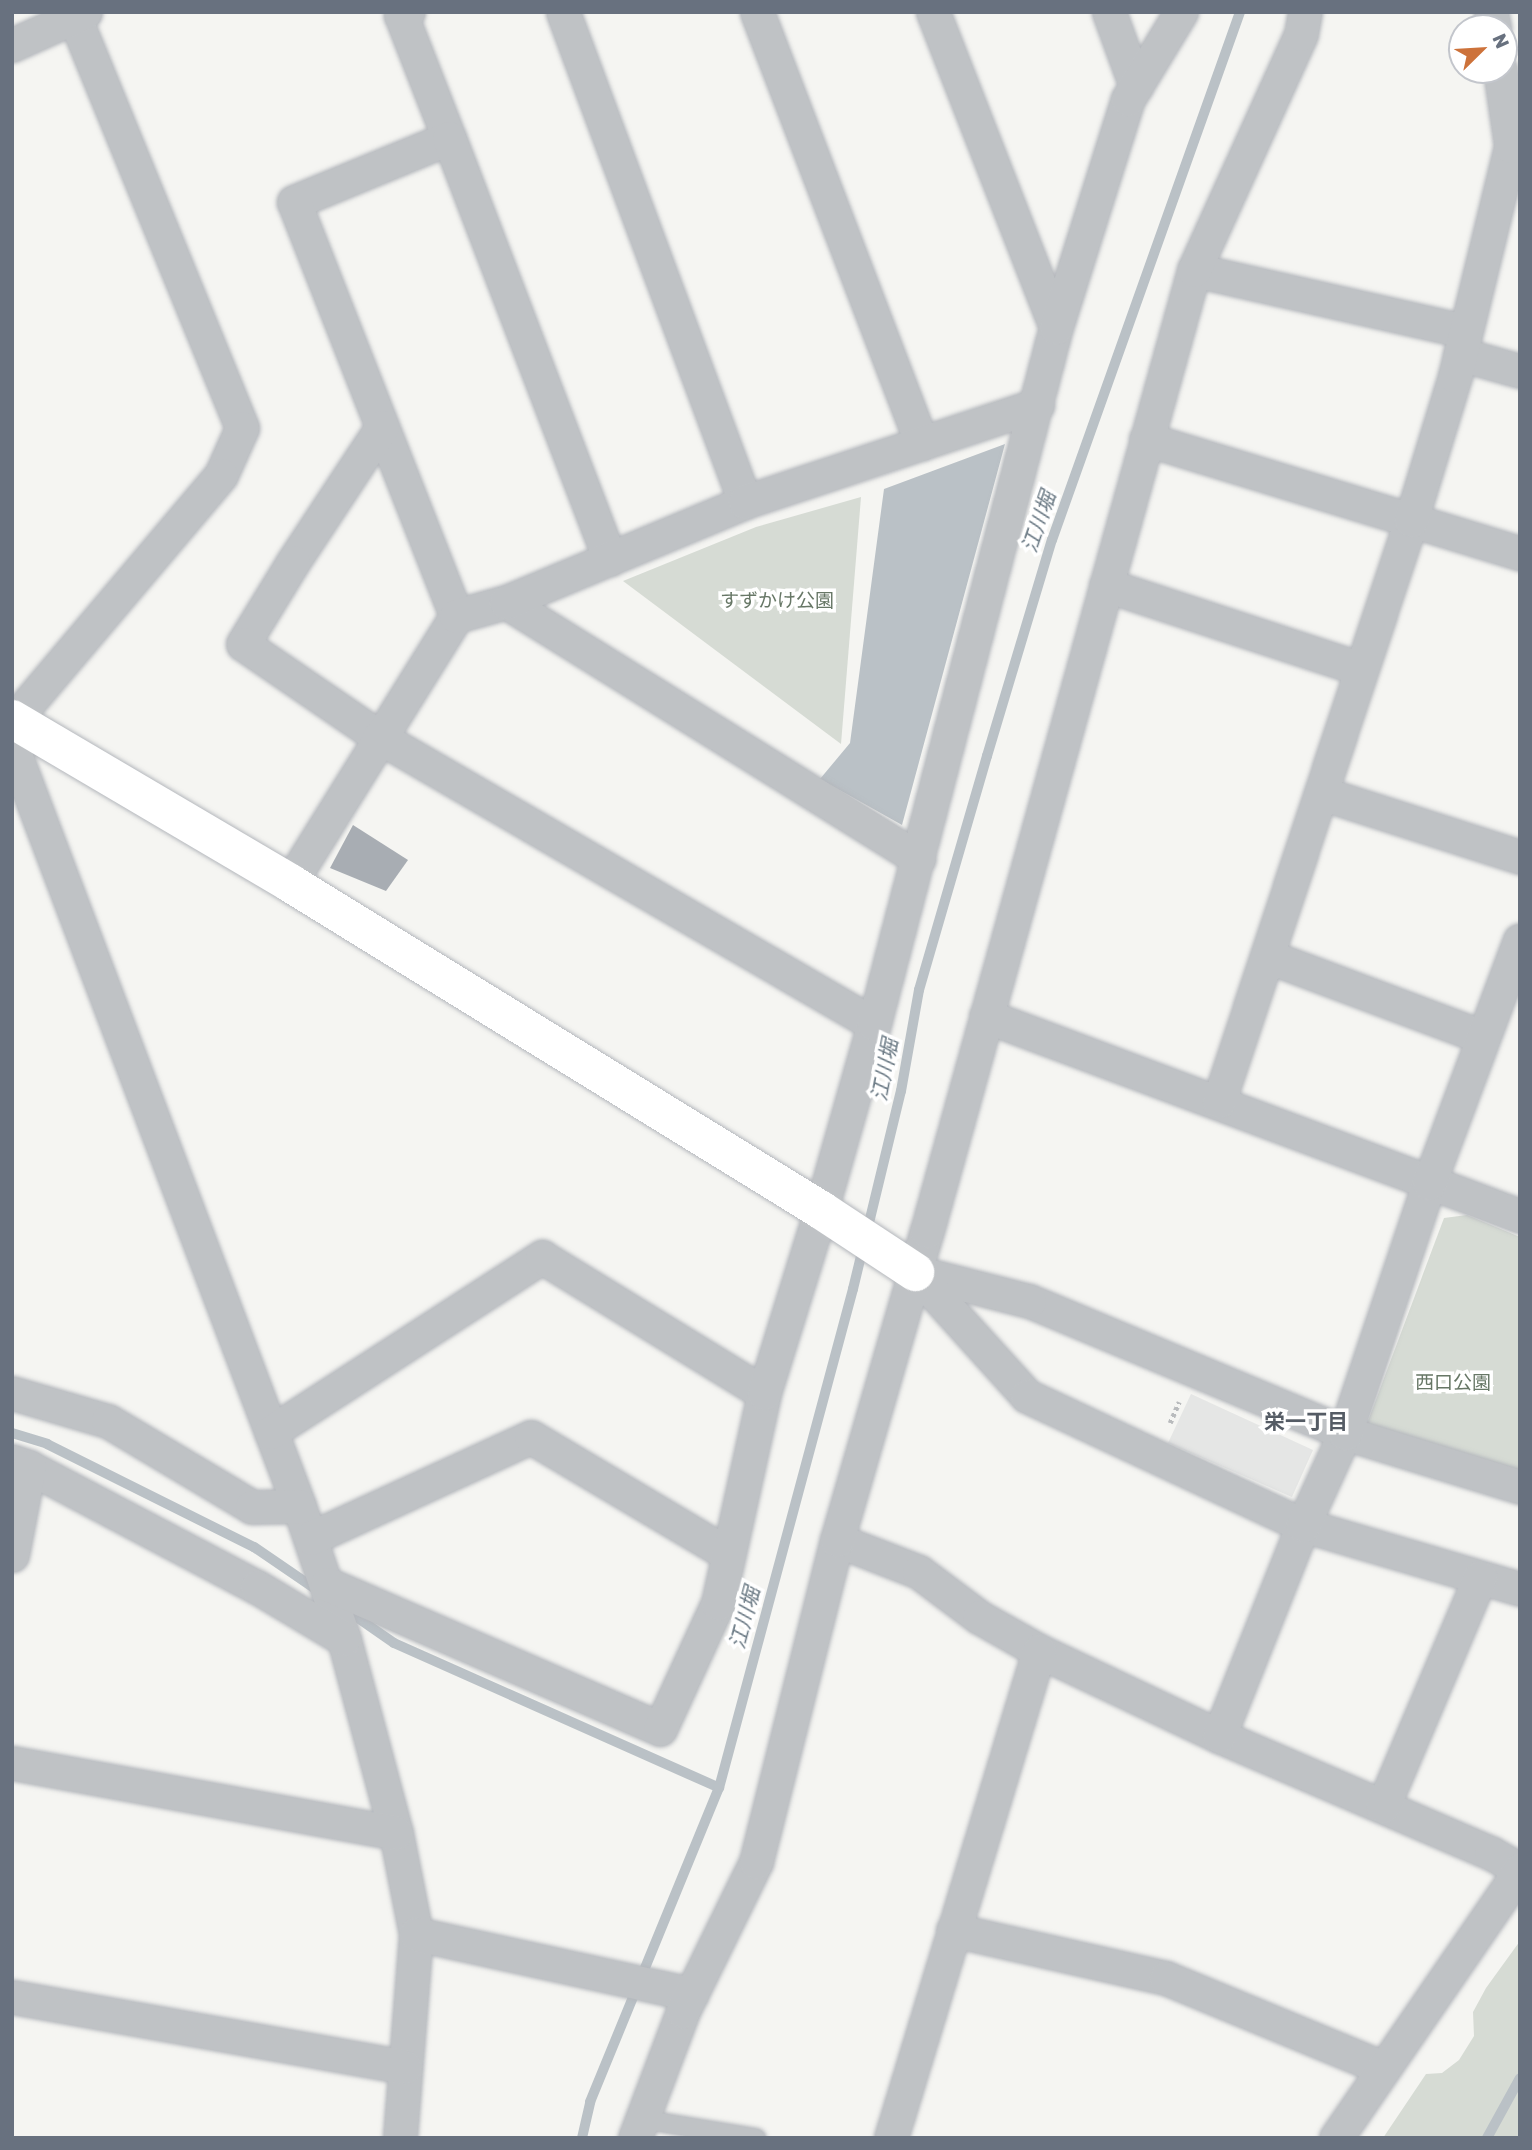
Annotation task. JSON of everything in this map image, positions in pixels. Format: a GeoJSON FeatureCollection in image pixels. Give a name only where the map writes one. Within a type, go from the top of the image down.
{"type":"FeatureCollection","features":[{"type":"Feature","properties":{"kind":"street"},"geometry":{"type":"LineString","coordinates":[[408,12],[401,15],[610,559]]}},
{"type":"Feature","properties":{"kind":"street"},"geometry":{"type":"LineString","coordinates":[[563,12],[745,502]]}},
{"type":"Feature","properties":{"kind":"street"},"geometry":{"type":"LineString","coordinates":[[757,12],[922,444]]}},
{"type":"Feature","properties":{"kind":"street"},"geometry":{"type":"LineString","coordinates":[[933,12],[1056,327]]}},
{"type":"Feature","properties":{"kind":"street"},"geometry":{"type":"LineString","coordinates":[[1109,12],[1136,86]]}},
{"type":"Feature","properties":{"kind":"street"},"geometry":{"type":"LineString","coordinates":[[327,1584],[660,1729],[718,1602],[764,1393],[821,1210],[874,1024],[1056,327],[1128,99],[1181,12]]}},
{"type":"Feature","properties":{"kind":"street"},"geometry":{"type":"LineString","coordinates":[[638,2128],[691,1994],[756,1862],[837,1540],[915,1272],[1194,270],[1301,34],[1305,12]]}},
{"type":"Feature","properties":{"kind":"street"},"geometry":{"type":"LineString","coordinates":[[12,45],[80,14],[242,428],[221,475],[13,720],[13,749],[311,1538],[344,1639],[396,1833],[415,1934],[400,2138]]}},
{"type":"Feature","properties":{"kind":"street"},"geometry":{"type":"LineString","coordinates":[[1219,1101],[1411,520],[1463,343],[1511,146],[1502,84]]}},
{"type":"Feature","properties":{"kind":"street"},"geometry":{"type":"LineString","coordinates":[[449,138],[294,202],[456,616]]}},
{"type":"Feature","properties":{"kind":"street"},"geometry":{"type":"LineString","coordinates":[[1194,270],[1463,343],[1520,371]]}},
{"type":"Feature","properties":{"kind":"street"},"geometry":{"type":"LineString","coordinates":[[290,883],[456,616],[506,602],[745,502],[1037,405]]}},
{"type":"Feature","properties":{"kind":"street"},"geometry":{"type":"LineString","coordinates":[[383,427],[293,562],[243,644],[379,737],[874,1024]]}},
{"type":"Feature","properties":{"kind":"street"},"geometry":{"type":"LineString","coordinates":[[1146,439],[1520,553]]}},
{"type":"Feature","properties":{"kind":"street"},"geometry":{"type":"LineString","coordinates":[[1106,585],[1361,669]]}},
{"type":"Feature","properties":{"kind":"street"},"geometry":{"type":"LineString","coordinates":[[506,602],[919,859]]}},
{"type":"Feature","properties":{"kind":"street"},"geometry":{"type":"LineString","coordinates":[[13,720],[290,883],[821,1210],[915,1272],[1027,1396],[1303,1525],[1520,1589]]}},
{"type":"Feature","properties":{"kind":"street"},"geometry":{"type":"LineString","coordinates":[[1321,793],[1520,857]]}},
{"type":"Feature","properties":{"kind":"street"},"geometry":{"type":"LineString","coordinates":[[1219,1736],[1303,1525],[1345,1433],[1429,1183],[1520,940]]}},
{"type":"Feature","properties":{"kind":"street"},"geometry":{"type":"LineString","coordinates":[[1267,956],[1483,1037]]}},
{"type":"Feature","properties":{"kind":"street"},"geometry":{"type":"LineString","coordinates":[[986,1016],[1219,1101],[1520,1216]]}},
{"type":"Feature","properties":{"kind":"street"},"geometry":{"type":"LineString","coordinates":[[271,1432],[542,1257],[764,1393]]}},
{"type":"Feature","properties":{"kind":"street"},"geometry":{"type":"LineString","coordinates":[[915,1272],[1028,1301],[1345,1433],[1520,1487]]}},
{"type":"Feature","properties":{"kind":"street"},"geometry":{"type":"LineString","coordinates":[[12,1393],[108,1421],[252,1507],[299,1506]]}},
{"type":"Feature","properties":{"kind":"street"},"geometry":{"type":"LineString","coordinates":[[311,1538],[531,1437],[728,1554]]}},
{"type":"Feature","properties":{"kind":"street"},"geometry":{"type":"LineString","coordinates":[[12,1555],[21,1464],[257,1587],[344,1639]]}},
{"type":"Feature","properties":{"kind":"street"},"geometry":{"type":"LineString","coordinates":[[837,1540],[919,1572],[979,1617],[1039,1650],[1219,1736],[1491,1853],[1520,1870],[1336,2138]]}},
{"type":"Feature","properties":{"kind":"street"},"geometry":{"type":"LineString","coordinates":[[1383,1805],[1480,1578]]}},
{"type":"Feature","properties":{"kind":"street"},"geometry":{"type":"LineString","coordinates":[[891,2138],[1039,1650]]}},
{"type":"Feature","properties":{"kind":"street"},"geometry":{"type":"LineString","coordinates":[[12,1763],[396,1833]]}},
{"type":"Feature","properties":{"kind":"street"},"geometry":{"type":"LineString","coordinates":[[953,1930],[1166,1978],[1383,2067]]}},
{"type":"Feature","properties":{"kind":"street"},"geometry":{"type":"LineString","coordinates":[[415,1934],[691,1994]]}},
{"type":"Feature","properties":{"kind":"street"},"geometry":{"type":"LineString","coordinates":[[12,1997],[405,2067]]}},
{"type":"Feature","properties":{"kind":"lane"},"geometry":{"type":"LineString","coordinates":[[638,2128],[756,2138]]}},
{"type":"Feature","properties":{"kind":"path"},"geometry":{"type":"LineString","coordinates":[[1155,1457],[1194,1370]]}},
{"type":"Feature","properties":{"kind":"shaded area"},"geometry":{"type":"Polygon","coordinates":[[[1005,444],[902,825],[820,779],[850,743],[884,489],[1005,444]]]}},
{"type":"Feature","properties":{"kind":"shaded area"},"geometry":{"type":"Polygon","coordinates":[[[1191,1394],[1313,1450],[1292,1497],[1168,1443],[1191,1394]]]}},
{"type":"Feature","properties":{"kind":"green space","name":"すずかけ公園"},"geometry":{"type":"Polygon","coordinates":[[[861,497],[841,744],[623,581],[756,527],[861,497]]]}},
{"type":"Feature","properties":{"kind":"green space","name":"西口公園"},"geometry":{"type":"Polygon","coordinates":[[[1467,1215],[1520,1237],[1520,1473],[1365,1429],[1444,1218],[1467,1215]]]}},
{"type":"Feature","properties":{"kind":"green space"},"geometry":{"type":"Polygon","coordinates":[[[1520,1941],[1520,2138],[1383,2138],[1426,2074],[1442,2073],[1459,2060],[1474,2036],[1473,2012],[1486,1988],[1520,1941]]]}},
{"type":"Feature","properties":{"kind":"building"},"geometry":{"type":"Polygon","coordinates":[[[353,825],[408,860],[386,891],[330,868],[353,825]]]}},
{"type":"Feature","properties":{"kind":"waterway","name":"江川堀"},"geometry":{"type":"LineString","coordinates":[[582,2138],[590,2102],[719,1788],[853,1289],[901,1091],[919,990],[987,756],[1052,540],[1240,12]]}},
{"type":"Feature","properties":{"kind":"waterway"},"geometry":{"type":"LineString","coordinates":[[12,1433],[47,1444],[254,1547],[320,1592]]}},
{"type":"Feature","properties":{"kind":"waterway"},"geometry":{"type":"LineString","coordinates":[[342,1607],[394,1643],[719,1788]]}},
{"type":"Feature","properties":{"kind":"waterway"},"geometry":{"type":"LineString","coordinates":[[1487,2138],[1520,2078]]}},
{"type":"Feature","properties":{"kind":"district","name":"栄一丁目"},"geometry":{"type":"Point","coordinates":[1306,1422]}}]}
